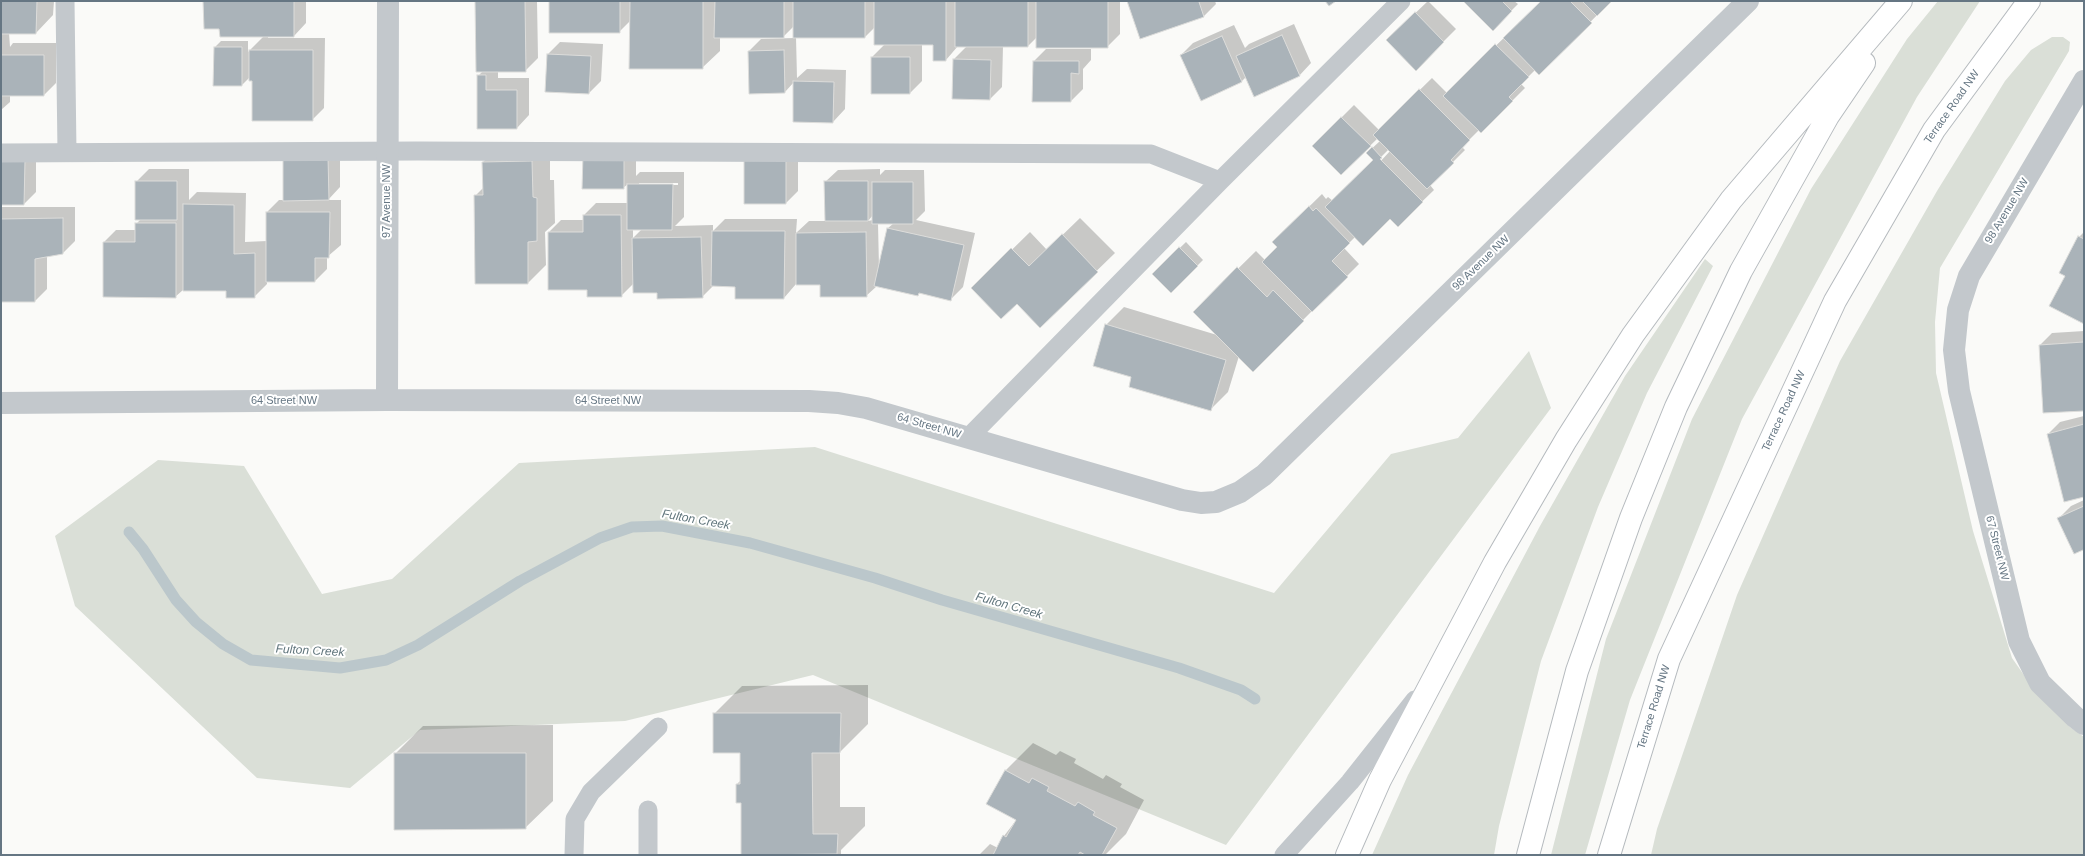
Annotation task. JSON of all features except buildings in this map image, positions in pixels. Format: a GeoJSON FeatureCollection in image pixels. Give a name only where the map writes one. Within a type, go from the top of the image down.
{"type":"FeatureCollection","features":[{"type":"Feature","properties":{"kind":"main road"},"geometry":{"type":"LineString","coordinates":[[1348,855],[1380,780],[1499,555],[1566,440],[1633,335],[1731,200],[1901,1]]}},
{"type":"Feature","properties":{"kind":"main road"},"geometry":{"type":"LineString","coordinates":[[1528,855],[1577,671],[1631,518],[1676,407],[1741,271],[1828,116],[1880,39],[1909,1]]}},
{"type":"Feature","properties":{"kind":"main road","name":"Terrace Road NW"},"geometry":{"type":"LineString","coordinates":[[1609,855],[1668,659],[1835,302],[1934,130],[2029,1]]}},
{"type":"Feature","properties":{"kind":"street","name":"97 Avenue NW"},"geometry":{"type":"LineString","coordinates":[[387,400],[388,1]]}},
{"type":"Feature","properties":{"kind":"street","name":"98 Avenue NW"},"geometry":{"type":"LineString","coordinates":[[1201,503],[1216,502],[1240,492],[1264,475],[1748,1]]}},
{"type":"Feature","properties":{"kind":"street","name":"98 Avenue NW"},"geometry":{"type":"LineString","coordinates":[[1954,350],[1958,310],[1969,276],[2084,81]]}},
{"type":"Feature","properties":{"kind":"street","name":"67 Street NW"},"geometry":{"type":"LineString","coordinates":[[1954,350],[1959,391],[2019,641],[2040,683],[2084,724]]}},
{"type":"Feature","properties":{"kind":"street","name":"64 Street NW"},"geometry":{"type":"LineString","coordinates":[[1,403],[387,400],[809,401],[838,403],[866,408],[1182,500],[1201,503]]}},
{"type":"Feature","properties":{"kind":"lane"},"geometry":{"type":"LineString","coordinates":[[65,1],[67,152]]}},
{"type":"Feature","properties":{"kind":"lane"},"geometry":{"type":"LineString","coordinates":[[970,438],[1220,181],[1401,1]]}},
{"type":"Feature","properties":{"kind":"lane"},"geometry":{"type":"LineString","coordinates":[[1,153],[387,151],[1151,154],[1220,181]]}},
{"type":"Feature","properties":{"kind":"lane"},"geometry":{"type":"LineString","coordinates":[[1284,855],[1354,776],[1437,672]]}},
{"type":"Feature","properties":{"kind":"lane"},"geometry":{"type":"LineString","coordinates":[[574,855],[575,819],[592,792],[658,727]]}},
{"type":"Feature","properties":{"kind":"lane"},"geometry":{"type":"LineString","coordinates":[[648,810],[648,855]]}},
{"type":"Feature","properties":{"kind":"shaded area"},"geometry":{"type":"Polygon","coordinates":[[[1938,1],[1980,1],[1917,97],[1742,419],[1630,700],[1585,855],[1551,855],[1606,639],[1692,419],[1811,189],[1907,39],[1938,1]]]}},
{"type":"Feature","properties":{"kind":"shaded area"},"geometry":{"type":"Polygon","coordinates":[[[2052,37],[2063,37],[2070,42],[2069,51],[1940,268],[1935,322],[1936,373],[1973,531],[2012,658],[2038,695],[2070,727],[2084,737],[2084,855],[1651,855],[1657,829],[1737,595],[1840,361],[1937,191],[2005,81],[2031,50],[2052,37]]]}},
{"type":"Feature","properties":{"kind":"shaded area"},"geometry":{"type":"Polygon","coordinates":[[[1705,259],[1713,266],[1647,393],[1598,507],[1541,661],[1499,826],[1494,855],[1372,855],[1408,775],[1540,526],[1625,376],[1705,259]]]}},
{"type":"Feature","properties":{"kind":"shaded area"},"geometry":{"type":"Polygon","coordinates":[[[1529,351],[1551,408],[1226,845],[813,675],[625,721],[420,730],[350,788],[257,778],[75,606],[55,536],[158,460],[244,466],[322,594],[392,579],[519,463],[815,447],[1274,593],[1391,454],[1458,438],[1529,351]]]}},
{"type":"Feature","properties":{"kind":"waterway","name":"Fulton Creek"},"geometry":{"type":"LineString","coordinates":[[129,532],[143,549],[176,600],[196,622],[223,644],[251,660],[340,668],[386,660],[418,645],[520,581],[600,538],[632,527],[662,526],[750,543],[875,578],[942,600],[1179,668],[1241,690],[1255,699]]}}]}
